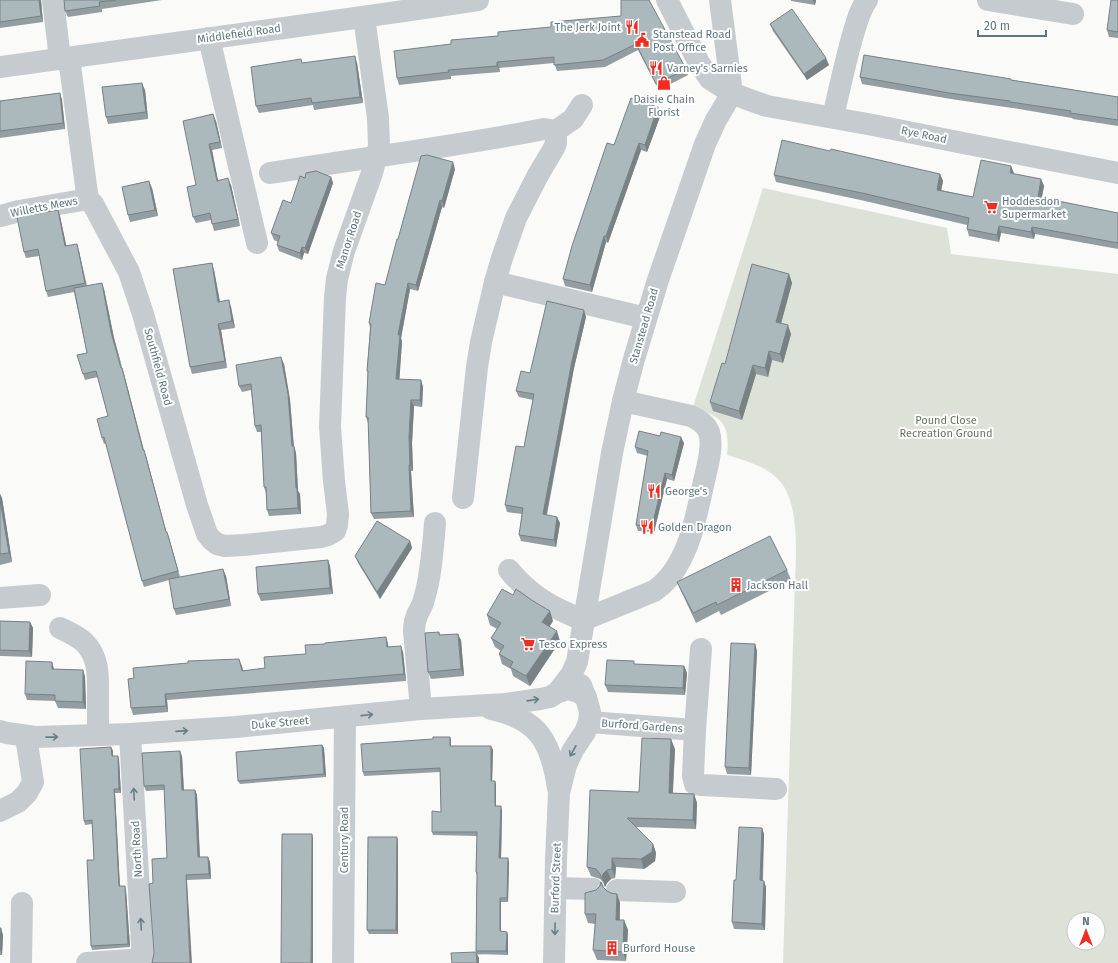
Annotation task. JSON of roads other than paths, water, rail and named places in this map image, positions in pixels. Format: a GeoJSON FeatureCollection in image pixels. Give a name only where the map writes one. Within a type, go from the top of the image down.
{"type":"FeatureCollection","features":[{"type":"Feature","properties":{"kind":"street","name":"Southfield Road"},"geometry":{"type":"LineString","coordinates":[[53,0],[65,58],[88,199],[93,204],[129,272],[135,287],[197,505],[207,534],[217,544],[225,546],[321,537],[334,531],[337,525],[338,514]]}},
{"type":"Feature","properties":{"kind":"street","name":"Middlefield Road"},"geometry":{"type":"LineString","coordinates":[[0,67],[209,38],[370,11],[478,0]]}},
{"type":"Feature","properties":{"kind":"street","name":"Rye Road"},"geometry":{"type":"LineString","coordinates":[[667,0],[699,63],[710,79],[732,93],[767,106],[833,117],[1118,173]]}},
{"type":"Feature","properties":{"kind":"street"},"geometry":{"type":"LineString","coordinates":[[720,0],[732,93]]}},
{"type":"Feature","properties":{"kind":"street"},"geometry":{"type":"LineString","coordinates":[[833,117],[845,62],[856,24],[862,7],[867,0]]}},
{"type":"Feature","properties":{"kind":"street"},"geometry":{"type":"LineString","coordinates":[[988,0],[1073,14]]}},
{"type":"Feature","properties":{"kind":"street","name":"Manor Road"},"geometry":{"type":"LineString","coordinates":[[338,514],[330,427],[337,279],[344,251],[367,188],[379,146],[370,11]]}},
{"type":"Feature","properties":{"kind":"street"},"geometry":{"type":"LineString","coordinates":[[209,38],[257,243]]}},
{"type":"Feature","properties":{"kind":"street","name":"Stanstead Road"},"geometry":{"type":"LineString","coordinates":[[576,662],[612,453],[623,401],[658,280],[705,144],[716,120],[732,93]]}},
{"type":"Feature","properties":{"kind":"street"},"geometry":{"type":"LineString","coordinates":[[554,132],[573,118],[582,105]]}},
{"type":"Feature","properties":{"kind":"street"},"geometry":{"type":"LineString","coordinates":[[270,173],[450,146],[544,129],[554,132],[556,143],[516,218],[495,282],[481,342],[477,367],[463,498]]}},
{"type":"Feature","properties":{"kind":"street","name":"Willetts Mews"},"geometry":{"type":"LineString","coordinates":[[0,216],[18,211],[88,199]]}},
{"type":"Feature","properties":{"kind":"street"},"geometry":{"type":"LineString","coordinates":[[495,282],[646,318]]}},
{"type":"Feature","properties":{"kind":"street"},"geometry":{"type":"LineString","coordinates":[[509,570],[518,581],[544,602],[554,608],[583,620],[645,595],[662,586],[681,560],[687,547],[694,524],[709,459],[710,438],[708,431],[698,419],[691,416],[623,401]]}},
{"type":"Feature","properties":{"kind":"street"},"geometry":{"type":"LineString","coordinates":[[421,709],[414,631],[417,614],[424,600],[426,590],[435,523]]}},
{"type":"Feature","properties":{"kind":"street"},"geometry":{"type":"LineString","coordinates":[[0,598],[40,595]]}},
{"type":"Feature","properties":{"kind":"street"},"geometry":{"type":"LineString","coordinates":[[60,628],[74,635],[83,642],[92,652],[96,662],[98,675],[98,735]]}},
{"type":"Feature","properties":{"kind":"street","name":"Burford Gardens"},"geometry":{"type":"LineString","coordinates":[[701,649],[695,730],[693,776],[695,784],[776,789]]}},
{"type":"Feature","properties":{"kind":"street"},"geometry":{"type":"LineString","coordinates":[[558,692],[571,675],[576,662]]}},
{"type":"Feature","properties":{"kind":"street"},"geometry":{"type":"LineString","coordinates":[[576,662],[579,679],[590,712],[589,722]]}},
{"type":"Feature","properties":{"kind":"street"},"geometry":{"type":"LineString","coordinates":[[558,692],[568,689],[578,692],[586,697]]}},
{"type":"Feature","properties":{"kind":"street","name":"Duke Street"},"geometry":{"type":"LineString","coordinates":[[0,731],[26,736],[51,737],[130,734],[236,727],[421,709],[506,704],[550,697],[558,692]]}},
{"type":"Feature","properties":{"kind":"street","name":"Burford Street"},"geometry":{"type":"LineString","coordinates":[[480,706],[505,712],[526,722],[535,729],[544,740],[550,751],[559,792],[554,963]]}},
{"type":"Feature","properties":{"kind":"street","name":"Century Road"},"geometry":{"type":"LineString","coordinates":[[343,963],[345,717]]}},
{"type":"Feature","properties":{"kind":"street","name":"Burford Gardens"},"geometry":{"type":"LineString","coordinates":[[589,722],[695,730]]}},
{"type":"Feature","properties":{"kind":"street","name":"Burford Street"},"geometry":{"type":"LineString","coordinates":[[559,792],[566,765],[589,722]]}},
{"type":"Feature","properties":{"kind":"street","name":"North Road"},"geometry":{"type":"LineString","coordinates":[[130,734],[143,961]]}},
{"type":"Feature","properties":{"kind":"street"},"geometry":{"type":"LineString","coordinates":[[0,811],[18,802],[27,792],[32,782],[26,736]]}},
{"type":"Feature","properties":{"kind":"street"},"geometry":{"type":"LineString","coordinates":[[556,888],[593,889]]}},
{"type":"Feature","properties":{"kind":"street"},"geometry":{"type":"LineString","coordinates":[[617,890],[675,892]]}},
{"type":"Feature","properties":{"kind":"street"},"geometry":{"type":"LineString","coordinates":[[21,963],[22,903]]}},
{"type":"Feature","properties":{"kind":"street"},"geometry":{"type":"LineString","coordinates":[[88,963],[143,961]]}},
{"type":"Feature","properties":{"kind":"place","name":"The Jerk Joint"},"geometry":{"type":"Point","coordinates":[632,27]}},
{"type":"Feature","properties":{"kind":"place","name":"Stanstead Road Post Office"},"geometry":{"type":"Point","coordinates":[642,40]}},
{"type":"Feature","properties":{"kind":"place","name":"Varney's Sarnies"},"geometry":{"type":"Point","coordinates":[656,68]}},
{"type":"Feature","properties":{"kind":"place","name":"Daisie Chain Florist"},"geometry":{"type":"Point","coordinates":[664,83]}},
{"type":"Feature","properties":{"kind":"place","name":"Hoddesdon Supermarket"},"geometry":{"type":"Point","coordinates":[991,207]}},
{"type":"Feature","properties":{"kind":"place","name":"George's"},"geometry":{"type":"Point","coordinates":[654,491]}},
{"type":"Feature","properties":{"kind":"place","name":"Golden Dragon"},"geometry":{"type":"Point","coordinates":[647,527]}},
{"type":"Feature","properties":{"kind":"place","name":"Jackson Hall"},"geometry":{"type":"Point","coordinates":[736,585]}},
{"type":"Feature","properties":{"kind":"place","name":"Tesco Express"},"geometry":{"type":"Point","coordinates":[528,644]}},
{"type":"Feature","properties":{"kind":"place","name":"Burford House"},"geometry":{"type":"Point","coordinates":[612,948]}},
{"type":"Feature","properties":{"kind":"park label","name":"Pound Close Recreation Ground"},"geometry":{"type":"Point","coordinates":[946,426]}}]}
